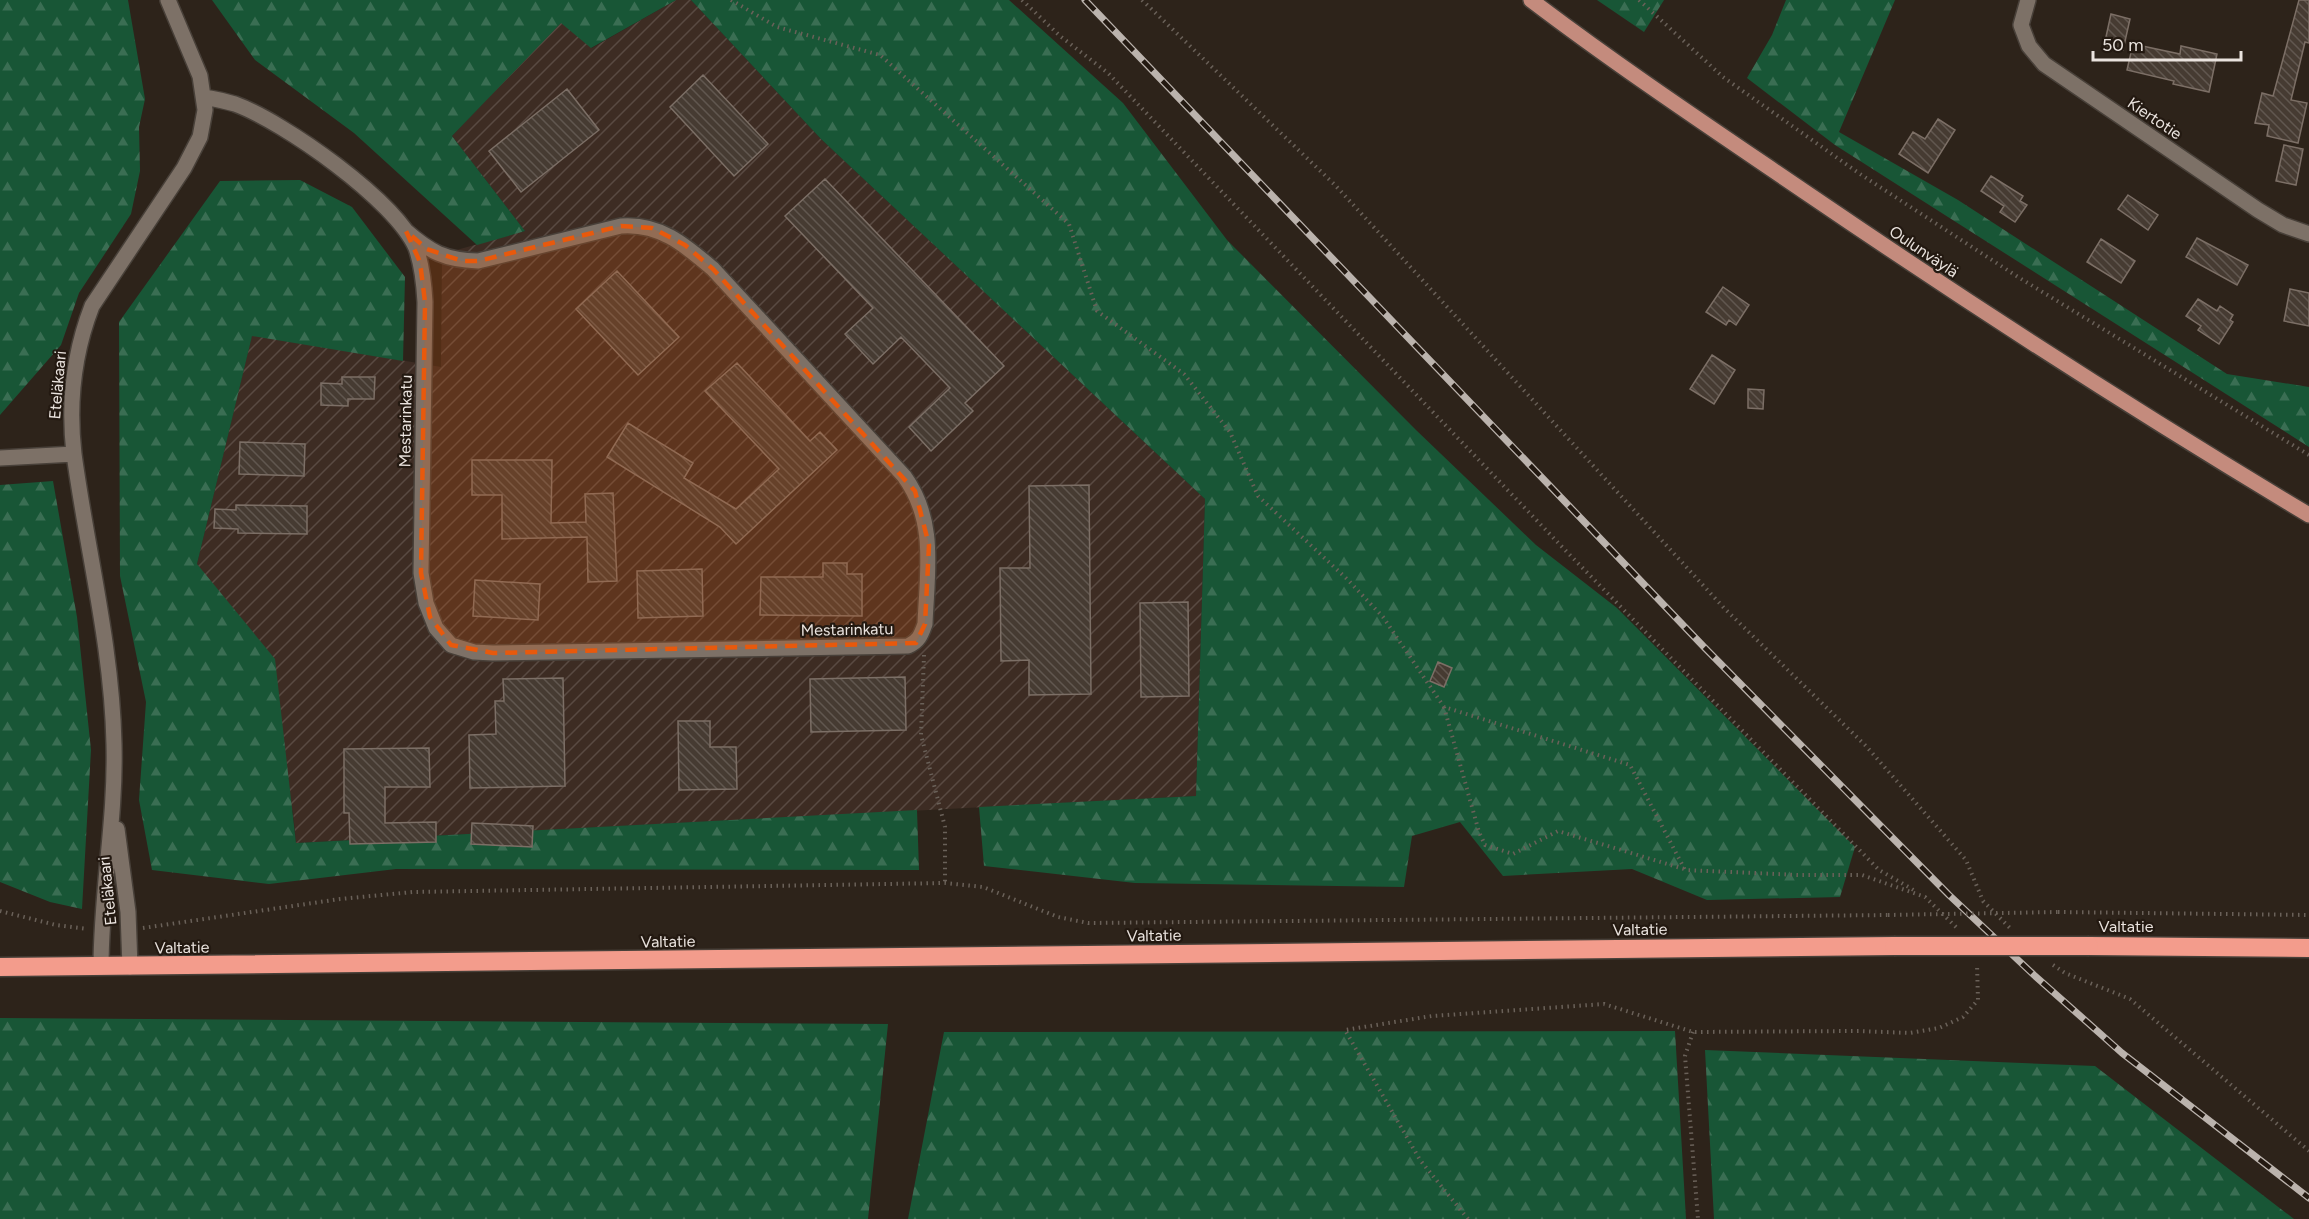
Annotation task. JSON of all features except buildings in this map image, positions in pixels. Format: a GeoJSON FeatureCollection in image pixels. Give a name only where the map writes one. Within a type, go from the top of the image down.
{"type":"FeatureCollection","features":[{"type":"Feature","properties":{"kind":"highway","name":"Valtatie"},"geometry":{"type":"LineString","coordinates":[[0,967],[1894,946],[2309,948]]}},
{"type":"Feature","properties":{"kind":"main road","name":"Oulunväylä"},"geometry":{"type":"LineString","coordinates":[[1531,0],[1707,126],[1940,283],[2309,515]]}},
{"type":"Feature","properties":{"kind":"street","name":"Eteläkaari"},"geometry":{"type":"LineString","coordinates":[[101,967],[102,929],[113,812],[114,744],[108,664],[74,454],[70,419],[71,387],[82,331],[92,306],[194,150],[203,124],[204,97],[193,56],[168,0]]}},
{"type":"Feature","properties":{"kind":"street","name":"Kiertotie"},"geometry":{"type":"LineString","coordinates":[[2028,0],[2021,25],[2029,46],[2044,64],[2258,210],[2283,225],[2309,234]]}},
{"type":"Feature","properties":{"kind":"street","name":"Mestarinkatu"},"geometry":{"type":"LineString","coordinates":[[204,97],[237,105],[289,131],[384,205],[406,231],[416,248],[424,294],[421,573],[430,617],[442,638],[451,645],[474,652],[493,653],[908,646],[916,643],[925,624],[929,545],[925,519],[915,491],[904,476],[713,269],[685,245],[652,228],[629,225],[478,261],[462,261],[446,258],[428,249],[406,231]]}},
{"type":"Feature","properties":{"kind":"street"},"geometry":{"type":"LineString","coordinates":[[0,458],[74,454]]}},
{"type":"Feature","properties":{"kind":"street","name":"Eteläkaari"},"geometry":{"type":"LineString","coordinates":[[113,812],[120,845],[129,929],[130,967]]}},
{"type":"Feature","properties":{"kind":"path"},"geometry":{"type":"LineString","coordinates":[[731,0],[777,27],[880,55],[1069,224],[1096,311],[1184,374],[1230,432],[1258,496],[1347,579],[1383,617],[1444,707],[1479,832],[1485,845],[1513,854],[1558,831],[1685,870],[1862,875],[1927,898],[1879,870],[1566,551],[1108,73],[1060,36],[1022,0]]}},
{"type":"Feature","properties":{"kind":"path"},"geometry":{"type":"LineString","coordinates":[[1142,0],[1335,185],[1724,608],[1866,746],[1966,860],[1983,901],[1988,906]]}},
{"type":"Feature","properties":{"kind":"path"},"geometry":{"type":"LineString","coordinates":[[1639,0],[1723,77],[1860,174],[2018,277],[2309,455]]}},
{"type":"Feature","properties":{"kind":"path"},"geometry":{"type":"LineString","coordinates":[[925,624],[921,735],[945,828],[945,884]]}},
{"type":"Feature","properties":{"kind":"path"},"geometry":{"type":"LineString","coordinates":[[1444,707],[1630,765],[1685,870]]}},
{"type":"Feature","properties":{"kind":"path"},"geometry":{"type":"LineString","coordinates":[[129,929],[159,928],[340,899],[413,892],[945,884],[984,887],[1058,916],[1088,923],[2058,912],[2309,915]]}},
{"type":"Feature","properties":{"kind":"path"},"geometry":{"type":"LineString","coordinates":[[0,911],[56,925],[102,929]]}},
{"type":"Feature","properties":{"kind":"path"},"geometry":{"type":"LineString","coordinates":[[1468,1219],[1420,1160],[1345,1030],[1432,1016],[1604,1004],[1693,1032],[1910,1033],[1939,1028],[1963,1017],[1978,1000],[1977,968]]}},
{"type":"Feature","properties":{"kind":"path"},"geometry":{"type":"LineString","coordinates":[[2065,973],[2130,999],[2309,1151]]}},
{"type":"Feature","properties":{"kind":"path"},"geometry":{"type":"LineString","coordinates":[[1693,1032],[1685,1056],[1698,1219]]}},
{"type":"Feature","properties":{"kind":"highlighted area"},"geometry":{"type":"Polygon","coordinates":[[[621,226],[652,228],[685,245],[713,269],[915,491],[929,545],[925,624],[916,643],[493,653],[451,645],[430,617],[421,573],[425,302],[420,262],[406,231],[427,249],[462,261],[478,261],[621,226]]]}},
{"type":"Feature","properties":{"kind":"shaded area"},"geometry":{"type":"Polygon","coordinates":[[[676,0],[691,0],[821,139],[1205,499],[1196,796],[296,843],[293,812],[197,564],[252,335],[441,367],[442,254],[525,231],[452,136],[561,22],[592,48],[676,0]]]}},
{"type":"Feature","properties":{"kind":"green space"},"geometry":{"type":"Polygon","coordinates":[[[0,0],[128,0],[145,99],[139,127],[140,171],[131,214],[79,293],[61,345],[0,415],[0,0]]]}},
{"type":"Feature","properties":{"kind":"green space"},"geometry":{"type":"Polygon","coordinates":[[[212,0],[676,0],[591,48],[561,23],[452,136],[525,231],[477,245],[354,133],[255,60],[212,0]]]}},
{"type":"Feature","properties":{"kind":"green space"},"geometry":{"type":"Polygon","coordinates":[[[691,0],[1009,0],[1123,103],[1227,240],[1416,430],[1536,545],[1617,608],[1855,847],[1840,897],[1707,900],[1632,869],[1503,876],[1460,822],[1412,836],[1404,887],[1135,883],[984,866],[979,807],[1196,796],[1205,499],[821,139],[691,0]]]}},
{"type":"Feature","properties":{"kind":"green space"},"geometry":{"type":"Polygon","coordinates":[[[1597,0],[1664,0],[1644,32],[1597,0]]]}},
{"type":"Feature","properties":{"kind":"green space"},"geometry":{"type":"Polygon","coordinates":[[[1786,0],[1895,0],[1839,132],[1958,200],[2227,374],[2309,387],[2309,447],[1835,145],[1747,78],[1772,35],[1786,0]]]}},
{"type":"Feature","properties":{"kind":"green space"},"geometry":{"type":"Polygon","coordinates":[[[300,180],[352,207],[405,277],[403,361],[252,336],[197,564],[275,659],[296,843],[917,810],[919,870],[396,869],[269,884],[152,870],[139,800],[146,702],[120,576],[119,322],[220,181],[300,180]]]}},
{"type":"Feature","properties":{"kind":"green space"},"geometry":{"type":"Polygon","coordinates":[[[53,481],[77,617],[91,750],[82,909],[50,902],[0,882],[0,485],[53,481]]]}},
{"type":"Feature","properties":{"kind":"green space"},"geometry":{"type":"Polygon","coordinates":[[[0,1018],[888,1024],[868,1219],[0,1219],[0,1018]]]}},
{"type":"Feature","properties":{"kind":"green space"},"geometry":{"type":"Polygon","coordinates":[[[1675,1031],[1686,1219],[908,1219],[944,1032],[1675,1031]]]}},
{"type":"Feature","properties":{"kind":"green space"},"geometry":{"type":"Polygon","coordinates":[[[1705,1050],[2095,1066],[2294,1219],[1714,1219],[1705,1050]]]}},
{"type":"Feature","properties":{"kind":"railway"},"geometry":{"type":"LineString","coordinates":[[1085,0],[1704,647],[1949,895],[2122,1053],[2309,1198]]}}]}
